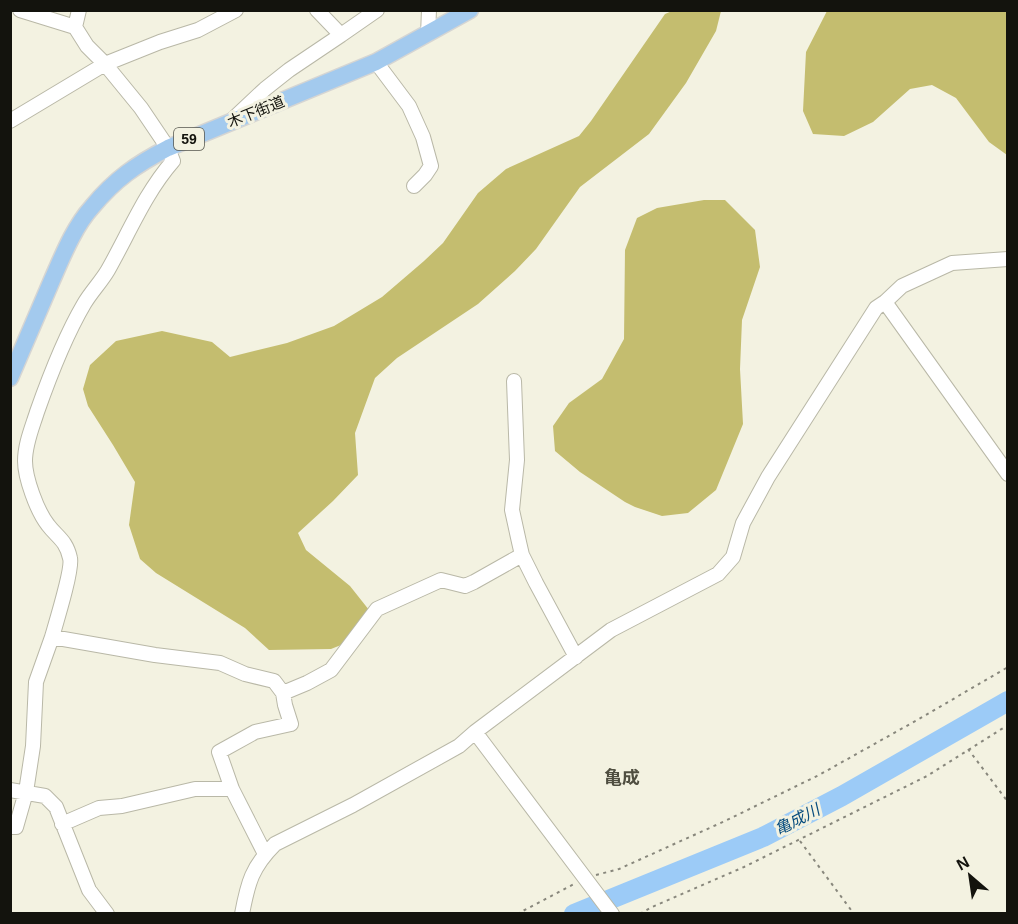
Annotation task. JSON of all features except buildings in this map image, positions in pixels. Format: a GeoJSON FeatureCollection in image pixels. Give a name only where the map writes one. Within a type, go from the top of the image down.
{"type":"FeatureCollection","features":[{"type":"Feature","properties":{"kind":"main road","name":"木下街道"},"geometry":{"type":"LineString","coordinates":[[10,378],[65,251],[90,208],[131,169],[168,148],[376,62],[470,10]]}},
{"type":"Feature","properties":{"kind":"street"},"geometry":{"type":"LineString","coordinates":[[10,827],[16,827],[26,792],[33,746],[36,682],[52,637],[71,560],[64,541],[48,526],[39,512],[25,462],[27,446],[42,398],[70,328],[86,300],[107,272],[160,175],[173,161],[168,148],[141,108],[87,46],[75,27],[20,10]]}},
{"type":"Feature","properties":{"kind":"street"},"geometry":{"type":"LineString","coordinates":[[75,27],[79,10]]}},
{"type":"Feature","properties":{"kind":"street"},"geometry":{"type":"LineString","coordinates":[[10,121],[105,64],[198,30],[236,10]]}},
{"type":"Feature","properties":{"kind":"street"},"geometry":{"type":"LineString","coordinates":[[317,10],[341,35]]}},
{"type":"Feature","properties":{"kind":"street"},"geometry":{"type":"LineString","coordinates":[[228,123],[289,70],[377,10]]}},
{"type":"Feature","properties":{"kind":"street"},"geometry":{"type":"LineString","coordinates":[[428,34],[429,10]]}},
{"type":"Feature","properties":{"kind":"street"},"geometry":{"type":"LineString","coordinates":[[376,62],[409,106],[423,137],[431,166],[414,186]]}},
{"type":"Feature","properties":{"kind":"street"},"geometry":{"type":"LineString","coordinates":[[242,914],[254,869],[274,844],[353,805],[459,746],[611,630],[718,574],[734,557],[743,523],[768,477],[876,308],[902,286],[952,263],[1008,259]]}},
{"type":"Feature","properties":{"kind":"street"},"geometry":{"type":"LineString","coordinates":[[885,302],[1008,474]]}},
{"type":"Feature","properties":{"kind":"street"},"geometry":{"type":"LineString","coordinates":[[514,381],[517,460],[512,510],[522,555],[576,657]]}},
{"type":"Feature","properties":{"kind":"street"},"geometry":{"type":"LineString","coordinates":[[283,693],[331,670],[377,609],[441,580],[465,586],[522,555]]}},
{"type":"Feature","properties":{"kind":"street"},"geometry":{"type":"LineString","coordinates":[[52,637],[155,655],[219,663],[245,674],[274,681],[283,693],[291,724],[255,732],[219,752],[232,789],[265,854]]}},
{"type":"Feature","properties":{"kind":"street"},"geometry":{"type":"LineString","coordinates":[[475,732],[612,914]]}},
{"type":"Feature","properties":{"kind":"street"},"geometry":{"type":"LineString","coordinates":[[62,824],[99,808],[122,806],[195,789],[232,789]]}},
{"type":"Feature","properties":{"kind":"street"},"geometry":{"type":"LineString","coordinates":[[10,790],[45,796],[56,807],[89,890],[107,914]]}},
{"type":"Feature","properties":{"kind":"path"},"geometry":{"type":"LineString","coordinates":[[517,914],[585,878],[619,869],[819,775],[1008,667]]}},
{"type":"Feature","properties":{"kind":"path"},"geometry":{"type":"LineString","coordinates":[[640,914],[651,907],[744,867],[927,776],[1008,724]]}},
{"type":"Feature","properties":{"kind":"path"},"geometry":{"type":"LineString","coordinates":[[968,749],[1008,802]]}},
{"type":"Feature","properties":{"kind":"path"},"geometry":{"type":"LineString","coordinates":[[799,840],[854,914]]}},
{"type":"Feature","properties":{"kind":"shaded area"},"geometry":{"type":"Polygon","coordinates":[[[672,11],[721,11],[716,31],[686,83],[649,134],[580,187],[536,249],[478,304],[397,358],[375,378],[355,433],[358,475],[298,533],[306,550],[350,586],[373,615],[351,641],[331,649],[269,650],[245,628],[156,573],[140,559],[129,525],[135,482],[88,406],[83,389],[90,365],[116,341],[162,331],[212,342],[230,357],[287,343],[334,326],[382,297],[443,243],[478,193],[506,169],[579,136],[665,14],[672,11]]]}},
{"type":"Feature","properties":{"kind":"shaded area"},"geometry":{"type":"Polygon","coordinates":[[[827,11],[1007,11],[1007,155],[989,142],[956,98],[932,85],[910,89],[873,122],[844,136],[813,134],[803,111],[806,52],[827,11]]]}},
{"type":"Feature","properties":{"kind":"shaded area"},"geometry":{"type":"Polygon","coordinates":[[[704,200],[725,200],[755,230],[760,267],[742,320],[740,369],[743,424],[716,490],[688,513],[662,516],[625,502],[580,472],[555,451],[553,426],[569,403],[602,379],[624,339],[625,250],[637,218],[657,208],[704,200]]]}},
{"type":"Feature","properties":{"kind":"waterway","name":"亀成川"},"geometry":{"type":"LineString","coordinates":[[574,914],[763,837],[842,796],[1008,701]]}},
{"type":"Feature","properties":{"kind":"district","name":"亀成"},"geometry":{"type":"Point","coordinates":[622,778]}}]}
